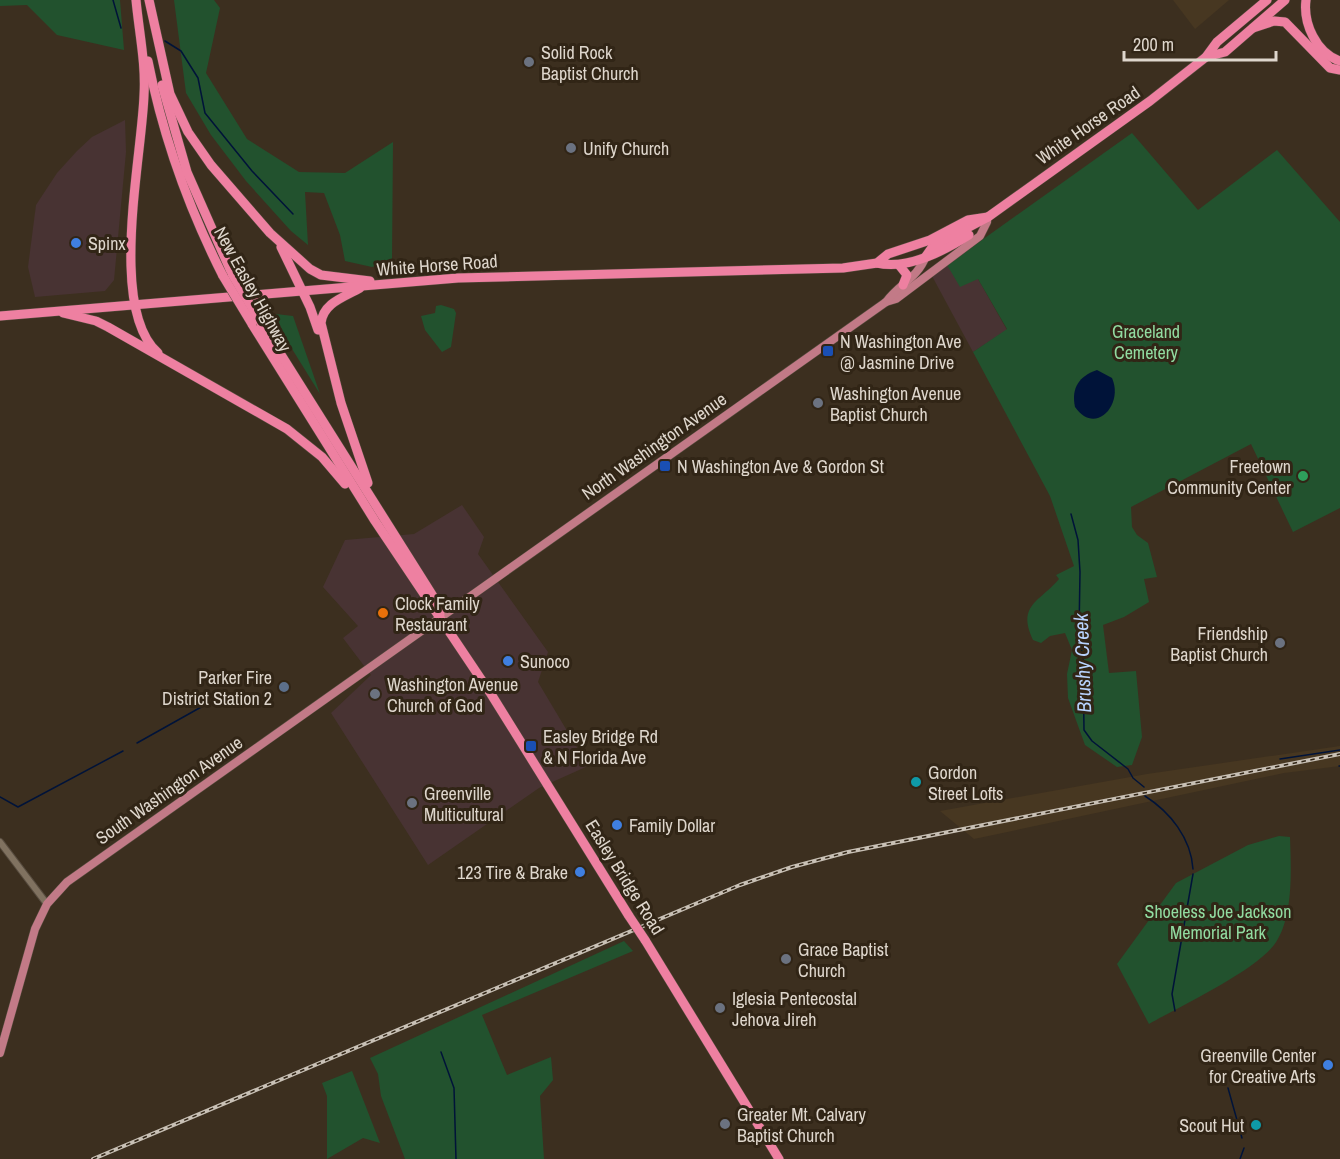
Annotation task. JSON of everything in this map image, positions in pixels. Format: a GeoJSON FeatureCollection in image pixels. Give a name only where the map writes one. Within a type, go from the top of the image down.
{"type":"FeatureCollection","features":[{"type":"Feature","properties":{"kind":"highway","name":"New Easley Highway"},"geometry":{"type":"LineString","coordinates":[[137,0],[153,86],[168,145],[187,198],[256,323],[381,530],[407,560]]}},
{"type":"Feature","properties":{"kind":"highway"},"geometry":{"type":"LineString","coordinates":[[137,0],[145,84],[130,244],[132,292],[147,339],[156,351],[169,360]]}},
{"type":"Feature","properties":{"kind":"highway","name":"New Easley Highway"},"geometry":{"type":"LineString","coordinates":[[148,0],[161,81],[176,137],[200,206],[228,275]]}},
{"type":"Feature","properties":{"kind":"highway"},"geometry":{"type":"LineString","coordinates":[[148,0],[166,80],[182,120],[211,165],[276,237],[304,264],[321,275],[388,283]]}},
{"type":"Feature","properties":{"kind":"highway"},"geometry":{"type":"LineString","coordinates":[[1243,20],[1256,0]]}},
{"type":"Feature","properties":{"kind":"highway","name":"White Horse Road"},"geometry":{"type":"LineString","coordinates":[[877,263],[888,255],[930,240],[968,220],[987,220],[1150,101],[1206,57],[1217,42],[1267,0]]}},
{"type":"Feature","properties":{"kind":"highway","name":"White Horse Road"},"geometry":{"type":"LineString","coordinates":[[1206,57],[1224,52],[1285,0]]}},
{"type":"Feature","properties":{"kind":"highway"},"geometry":{"type":"LineString","coordinates":[[1306,0],[1304,17],[1310,32],[1325,51],[1340,61]]}},
{"type":"Feature","properties":{"kind":"highway"},"geometry":{"type":"LineString","coordinates":[[1253,28],[1274,21],[1285,22],[1330,68],[1340,70]]}},
{"type":"Feature","properties":{"kind":"highway"},"geometry":{"type":"LineString","coordinates":[[926,256],[933,246],[987,220]]}},
{"type":"Feature","properties":{"kind":"highway"},"geometry":{"type":"LineString","coordinates":[[276,237],[310,306],[364,473],[384,515]]}},
{"type":"Feature","properties":{"kind":"highway","name":"White Horse Road"},"geometry":{"type":"LineString","coordinates":[[0,316],[388,283],[541,275],[843,268],[877,263],[899,265],[926,256]]}},
{"type":"Feature","properties":{"kind":"highway"},"geometry":{"type":"LineString","coordinates":[[899,265],[907,274],[903,285]]}},
{"type":"Feature","properties":{"kind":"highway"},"geometry":{"type":"LineString","coordinates":[[340,397],[321,330],[321,317],[330,304],[365,286]]}},
{"type":"Feature","properties":{"kind":"highway"},"geometry":{"type":"LineString","coordinates":[[54,311],[96,321],[169,360],[308,444],[338,473],[381,530]]}},
{"type":"Feature","properties":{"kind":"highway","name":"New Easley Highway"},"geometry":{"type":"LineString","coordinates":[[256,323],[384,515],[407,560]]}},
{"type":"Feature","properties":{"kind":"highway","name":"Easley Bridge Road"},"geometry":{"type":"LineString","coordinates":[[407,560],[433,609],[440,615],[645,940],[779,1159]]}},
{"type":"Feature","properties":{"kind":"main road","name":"North Washington Avenue"},"geometry":{"type":"LineString","coordinates":[[886,302],[896,299],[980,236],[987,220]]}},
{"type":"Feature","properties":{"kind":"main road","name":"North Washington Avenue"},"geometry":{"type":"LineString","coordinates":[[440,615],[886,302],[917,274],[926,256]]}},
{"type":"Feature","properties":{"kind":"main road","name":"South Washington Avenue"},"geometry":{"type":"LineString","coordinates":[[0,1053],[35,928],[47,904],[78,873],[440,615]]}},
{"type":"Feature","properties":{"kind":"street"},"geometry":{"type":"LineString","coordinates":[[0,842],[47,904]]}},
{"type":"Feature","properties":{"kind":"shaded area"},"geometry":{"type":"Polygon","coordinates":[[[1173,0],[1229,0],[1195,29],[1173,0]]]}},
{"type":"Feature","properties":{"kind":"shaded area"},"geometry":{"type":"Polygon","coordinates":[[[125,120],[126,152],[114,280],[105,291],[35,297],[28,267],[36,205],[57,173],[77,151],[92,137],[125,120]]]}},
{"type":"Feature","properties":{"kind":"shaded area"},"geometry":{"type":"Polygon","coordinates":[[[947,265],[978,279],[1007,330],[973,352],[932,276],[947,265]]]}},
{"type":"Feature","properties":{"kind":"shaded area"},"geometry":{"type":"Polygon","coordinates":[[[462,505],[484,537],[478,554],[548,652],[538,682],[588,766],[539,788],[428,865],[331,713],[371,675],[343,638],[358,626],[323,587],[345,540],[414,534],[462,505]]]}},
{"type":"Feature","properties":{"kind":"shaded area"},"geometry":{"type":"Polygon","coordinates":[[[1340,746],[1340,766],[1284,773],[974,839],[940,811],[1147,774],[1340,746]]]}},
{"type":"Feature","properties":{"kind":"green space"},"geometry":{"type":"Polygon","coordinates":[[[0,0],[120,0],[124,50],[57,35],[27,5],[0,6],[0,0]]]}},
{"type":"Feature","properties":{"kind":"green space"},"geometry":{"type":"Polygon","coordinates":[[[174,0],[214,0],[220,8],[206,73],[247,139],[299,172],[345,173],[393,142],[392,260],[372,267],[345,261],[340,235],[324,193],[305,192],[308,245],[291,231],[246,181],[211,135],[186,93],[174,0]]]}},
{"type":"Feature","properties":{"kind":"green space","name":"Graceland Cemetery"},"geometry":{"type":"Polygon","coordinates":[[[1132,133],[1198,210],[1277,150],[1340,222],[1340,508],[1293,532],[1251,444],[1131,507],[1132,527],[1137,535],[1148,543],[1157,577],[1144,579],[1149,602],[1124,617],[1103,625],[1109,673],[1136,671],[1142,737],[1132,765],[1117,767],[1085,745],[1068,698],[1067,674],[1072,650],[1065,633],[1050,636],[1041,643],[1033,640],[1028,628],[1027,619],[1033,605],[1059,579],[1056,575],[1074,566],[1050,496],[973,352],[1007,329],[978,279],[960,287],[947,265],[1132,133]]]}},
{"type":"Feature","properties":{"kind":"green space"},"geometry":{"type":"Polygon","coordinates":[[[441,305],[454,309],[456,313],[451,347],[442,352],[425,330],[421,316],[435,313],[436,306],[441,305]]]}},
{"type":"Feature","properties":{"kind":"green space"},"geometry":{"type":"Polygon","coordinates":[[[276,314],[293,316],[320,394],[284,336],[276,314]]]}},
{"type":"Feature","properties":{"kind":"green space","name":"Shoeless Joe Jackson Memorial Park"},"geometry":{"type":"Polygon","coordinates":[[[1279,836],[1290,837],[1291,878],[1285,922],[1274,945],[1234,977],[1149,1024],[1117,964],[1176,883],[1248,845],[1279,836]]]}},
{"type":"Feature","properties":{"kind":"green space"},"geometry":{"type":"Polygon","coordinates":[[[624,941],[633,951],[482,1015],[507,1075],[551,1057],[553,1080],[540,1096],[544,1159],[405,1159],[381,1096],[378,1074],[370,1058],[624,941]]]}},
{"type":"Feature","properties":{"kind":"green space"},"geometry":{"type":"Polygon","coordinates":[[[352,1071],[380,1143],[363,1138],[327,1159],[327,1096],[322,1083],[352,1071]]]}},
{"type":"Feature","properties":{"kind":"water"},"geometry":{"type":"Polygon","coordinates":[[[1097,370],[1112,378],[1115,388],[1114,398],[1106,414],[1099,418],[1091,418],[1083,415],[1075,407],[1074,394],[1081,379],[1097,370]]]}},
{"type":"Feature","properties":{"kind":"waterway"},"geometry":{"type":"LineString","coordinates":[[113,0],[121,28]]}},
{"type":"Feature","properties":{"kind":"waterway"},"geometry":{"type":"LineString","coordinates":[[165,41],[181,51],[198,78],[205,113],[252,171],[293,214]]}},
{"type":"Feature","properties":{"kind":"waterway","name":"Brushy Creek"},"geometry":{"type":"LineString","coordinates":[[1071,514],[1078,540],[1080,572],[1079,632],[1083,659],[1084,730],[1092,741],[1128,769],[1133,778],[1144,787]]}},
{"type":"Feature","properties":{"kind":"waterway"},"geometry":{"type":"LineString","coordinates":[[137,743],[203,706]]}},
{"type":"Feature","properties":{"kind":"waterway"},"geometry":{"type":"LineString","coordinates":[[1280,759],[1340,750]]}},
{"type":"Feature","properties":{"kind":"waterway"},"geometry":{"type":"LineString","coordinates":[[0,797],[18,807],[123,751]]}},
{"type":"Feature","properties":{"kind":"waterway","name":"Brushy Creek"},"geometry":{"type":"LineString","coordinates":[[1145,796],[1171,818],[1184,836],[1193,869]]}},
{"type":"Feature","properties":{"kind":"waterway","name":"Brushy Creek"},"geometry":{"type":"LineString","coordinates":[[1175,1011],[1172,994],[1193,874]]}},
{"type":"Feature","properties":{"kind":"waterway"},"geometry":{"type":"LineString","coordinates":[[441,1052],[454,1088],[456,1159]]}},
{"type":"Feature","properties":{"kind":"waterway","name":"Brushy Creek"},"geometry":{"type":"LineString","coordinates":[[1228,1088],[1242,1138]]}},
{"type":"Feature","properties":{"kind":"waterway","name":"Brushy Creek"},"geometry":{"type":"LineString","coordinates":[[1240,1159],[1244,1148]]}},
{"type":"Feature","properties":{"kind":"railway"},"geometry":{"type":"LineString","coordinates":[[93,1159],[740,885],[792,867],[848,852],[1340,754]]}},
{"type":"Feature","properties":{"kind":"place","name":"Solid Rock Baptist Church"},"geometry":{"type":"Point","coordinates":[529,62]}},
{"type":"Feature","properties":{"kind":"place","name":"Unify Church"},"geometry":{"type":"Point","coordinates":[571,148]}},
{"type":"Feature","properties":{"kind":"place","name":"Spinx"},"geometry":{"type":"Point","coordinates":[76,243]}},
{"type":"Feature","properties":{"kind":"place","name":"N Washington Ave @ Jasmine Drive"},"geometry":{"type":"Point","coordinates":[828,351]}},
{"type":"Feature","properties":{"kind":"place","name":"Washington Avenue Baptist Church"},"geometry":{"type":"Point","coordinates":[818,403]}},
{"type":"Feature","properties":{"kind":"place","name":"N Washington Ave & Gordon St"},"geometry":{"type":"Point","coordinates":[665,466]}},
{"type":"Feature","properties":{"kind":"place","name":"Freetown Community Center"},"geometry":{"type":"Point","coordinates":[1303,476]}},
{"type":"Feature","properties":{"kind":"place","name":"Clock Family Restaurant"},"geometry":{"type":"Point","coordinates":[383,613]}},
{"type":"Feature","properties":{"kind":"place","name":"Friendship Baptist Church"},"geometry":{"type":"Point","coordinates":[1280,643]}},
{"type":"Feature","properties":{"kind":"place","name":"Sunoco"},"geometry":{"type":"Point","coordinates":[508,661]}},
{"type":"Feature","properties":{"kind":"place","name":"Parker Fire District Station 2"},"geometry":{"type":"Point","coordinates":[284,687]}},
{"type":"Feature","properties":{"kind":"place","name":"Washington Avenue Church of God"},"geometry":{"type":"Point","coordinates":[375,694]}},
{"type":"Feature","properties":{"kind":"place","name":"Easley Bridge Rd & N Florida Ave"},"geometry":{"type":"Point","coordinates":[531,746]}},
{"type":"Feature","properties":{"kind":"place","name":"Gordon Street Lofts"},"geometry":{"type":"Point","coordinates":[916,782]}},
{"type":"Feature","properties":{"kind":"place","name":"Greenville Multicultural"},"geometry":{"type":"Point","coordinates":[412,803]}},
{"type":"Feature","properties":{"kind":"place","name":"Family Dollar"},"geometry":{"type":"Point","coordinates":[617,825]}},
{"type":"Feature","properties":{"kind":"place","name":"123 Tire & Brake"},"geometry":{"type":"Point","coordinates":[580,872]}},
{"type":"Feature","properties":{"kind":"place","name":"Grace Baptist Church"},"geometry":{"type":"Point","coordinates":[786,959]}},
{"type":"Feature","properties":{"kind":"place","name":"Iglesia Pentecostal Jehova Jireh"},"geometry":{"type":"Point","coordinates":[720,1008]}},
{"type":"Feature","properties":{"kind":"place","name":"Greenville Center for Creative Arts"},"geometry":{"type":"Point","coordinates":[1328,1065]}},
{"type":"Feature","properties":{"kind":"place","name":"Greater Mt. Calvary Baptist Church"},"geometry":{"type":"Point","coordinates":[725,1124]}},
{"type":"Feature","properties":{"kind":"place","name":"Scout Hut"},"geometry":{"type":"Point","coordinates":[1256,1125]}}]}
